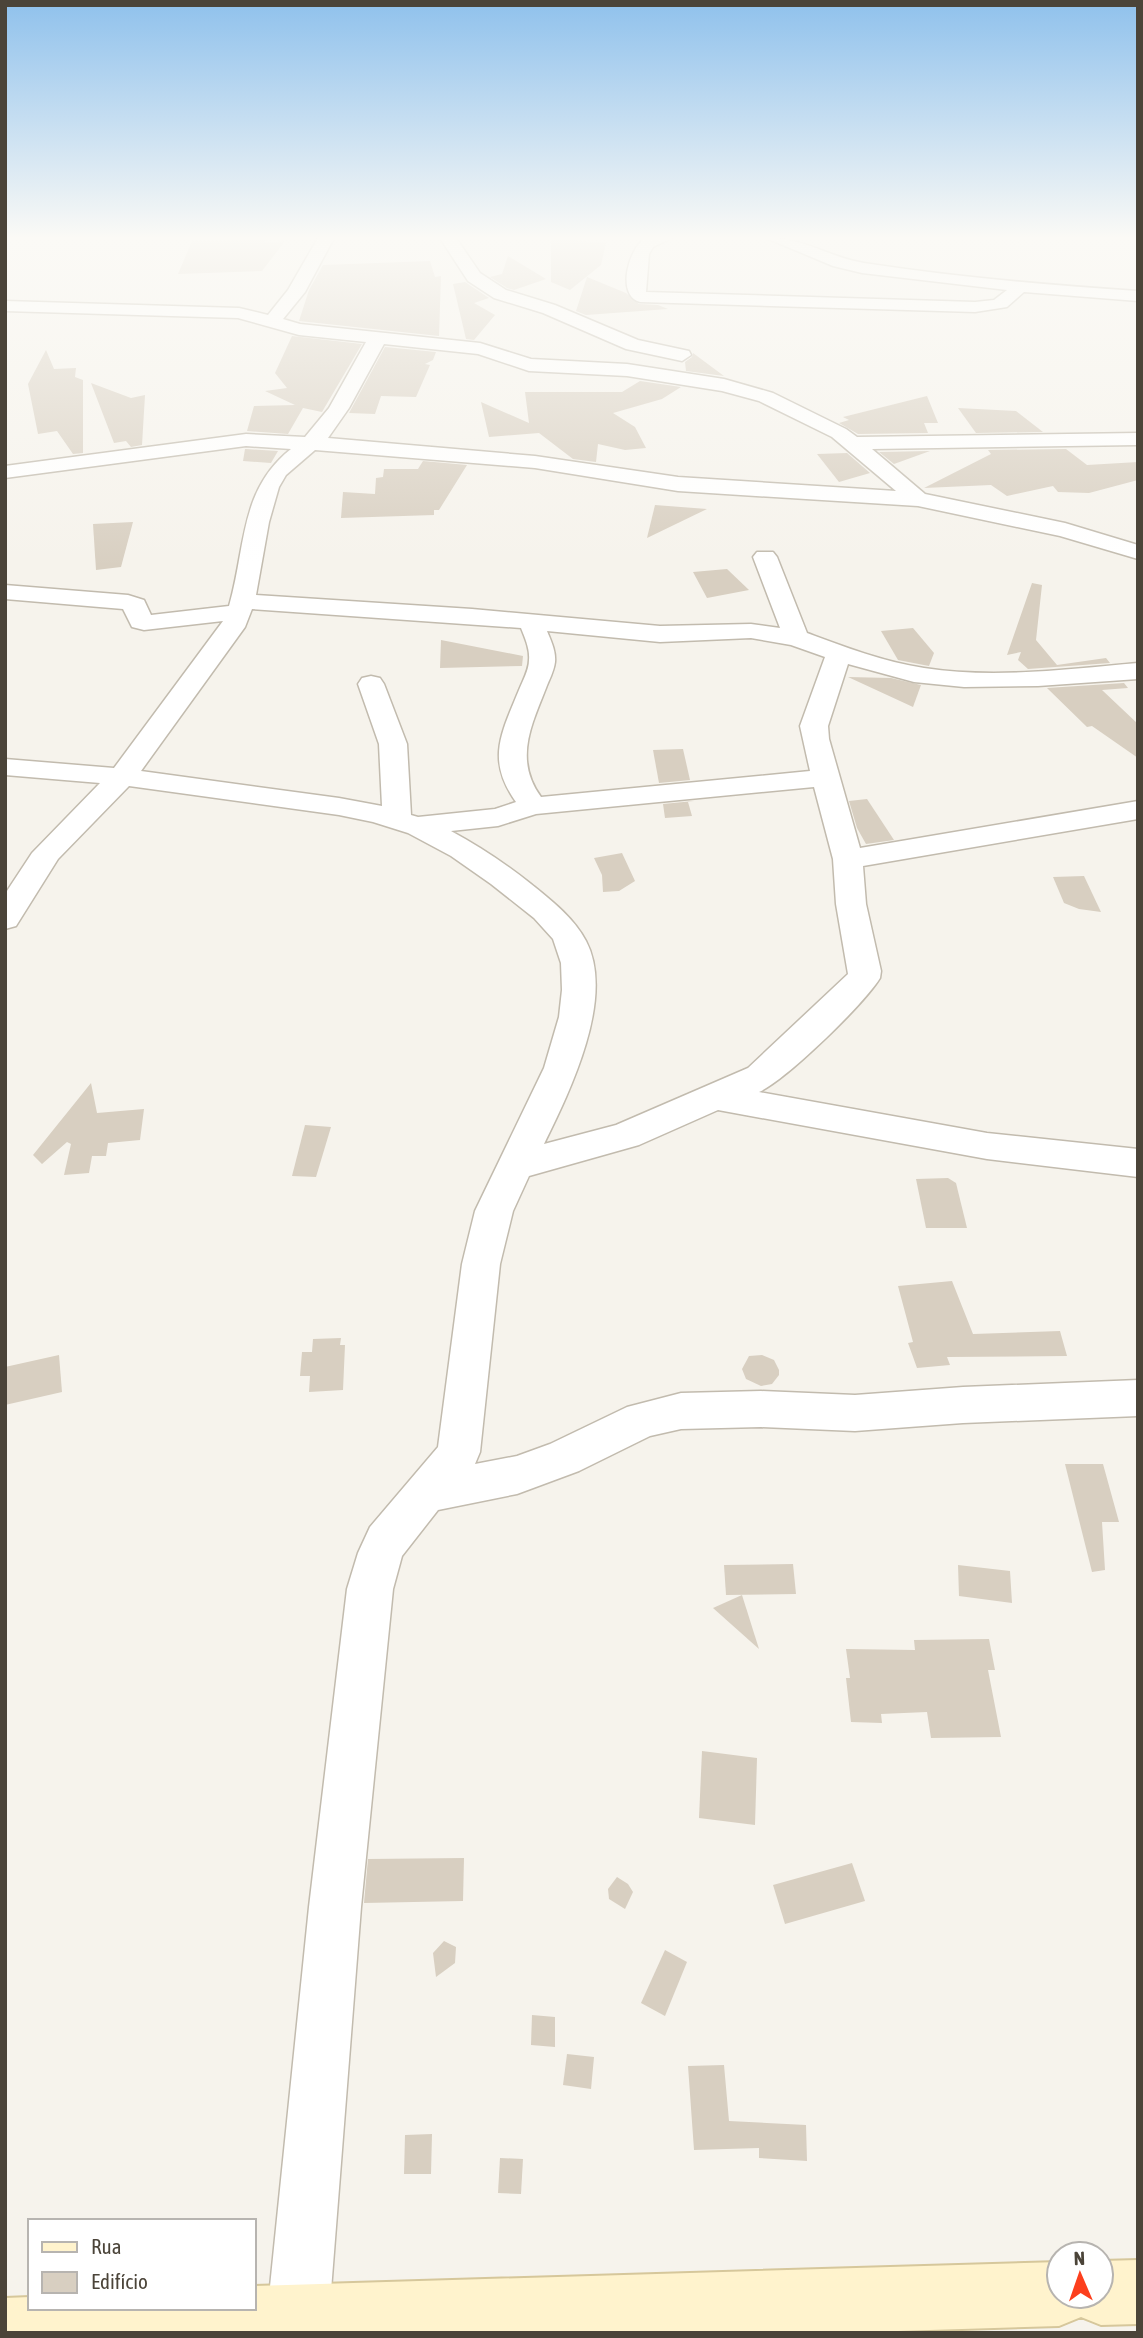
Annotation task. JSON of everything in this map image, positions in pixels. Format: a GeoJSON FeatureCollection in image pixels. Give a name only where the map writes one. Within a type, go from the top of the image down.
{"type":"FeatureCollection","features":[{"type":"Feature","properties":{"kind":"main road"},"geometry":{"type":"LineString","coordinates":[[1115,2292],[1138,2291]]}},
{"type":"Feature","properties":{"kind":"main road"},"geometry":{"type":"LineString","coordinates":[[5,2331],[298,2316],[1045,2294]]}},
{"type":"Feature","properties":{"kind":"street"},"geometry":{"type":"LineString","coordinates":[[5,919],[47,853],[122,777],[233,627],[242,607],[268,488],[275,475],[309,444],[332,417],[372,347]]}},
{"type":"Feature","properties":{"kind":"street"},"geometry":{"type":"LineString","coordinates":[[464,347],[480,349],[529,365],[639,371],[724,385],[766,397]]}},
{"type":"Feature","properties":{"kind":"street"},"geometry":{"type":"LineString","coordinates":[[500,355],[510,347]]}},
{"type":"Feature","properties":{"kind":"street"},"geometry":{"type":"LineString","coordinates":[[643,347],[697,358]]}},
{"type":"Feature","properties":{"kind":"street"},"geometry":{"type":"LineString","coordinates":[[722,365],[766,397],[853,443],[918,499]]}},
{"type":"Feature","properties":{"kind":"street"},"geometry":{"type":"LineString","coordinates":[[853,443],[1138,439]]}},
{"type":"Feature","properties":{"kind":"street"},"geometry":{"type":"LineString","coordinates":[[5,472],[227,442],[388,448],[522,461],[678,484],[918,499],[1065,530],[1138,552]]}},
{"type":"Feature","properties":{"kind":"street"},"geometry":{"type":"LineString","coordinates":[[765,557],[796,638]]}},
{"type":"Feature","properties":{"kind":"street"},"geometry":{"type":"LineString","coordinates":[[5,592],[128,602],[135,605],[141,622],[144,623],[242,607],[472,616],[660,634],[751,631],[796,638],[888,668],[937,677],[1077,676],[1138,671]]}},
{"type":"Feature","properties":{"kind":"street"},"geometry":{"type":"LineString","coordinates":[[532,623],[542,661],[511,746],[514,775],[520,790],[533,806]]}},
{"type":"Feature","properties":{"kind":"street"},"geometry":{"type":"LineString","coordinates":[[515,1166],[626,1136],[760,1077],[864,978],[865,971],[851,904],[848,859],[824,778],[814,726],[839,653]]}},
{"type":"Feature","properties":{"kind":"street"},"geometry":{"type":"LineString","coordinates":[[371,684],[393,744],[407,822]]}},
{"type":"Feature","properties":{"kind":"street"},"geometry":{"type":"LineString","coordinates":[[5,767],[122,777],[344,808],[407,822],[455,844],[490,866],[542,909],[570,938],[577,961],[579,1009],[567,1058],[494,1211],[481,1264],[459,1452],[447,1472],[407,1514],[385,1544],[370,1589],[335,1907],[298,2316]]}},
{"type":"Feature","properties":{"kind":"street"},"geometry":{"type":"LineString","coordinates":[[407,822],[498,817],[533,806],[824,778]]}},
{"type":"Feature","properties":{"kind":"street"},"geometry":{"type":"LineString","coordinates":[[848,859],[1138,810]]}},
{"type":"Feature","properties":{"kind":"street"},"geometry":{"type":"LineString","coordinates":[[718,1097],[987,1146],[1138,1163]]}},
{"type":"Feature","properties":{"kind":"street"},"geometry":{"type":"LineString","coordinates":[[427,1493],[517,1475],[564,1458],[642,1420],[681,1411],[761,1409],[855,1413],[963,1405],[1138,1398]]}},
{"type":"Feature","properties":{"kind":"building"},"geometry":{"type":"Polygon","coordinates":[[[287,347],[360,347],[322,412],[303,408],[288,434],[247,431],[254,406],[295,405],[265,391],[287,388],[275,373],[287,347]]]}},
{"type":"Feature","properties":{"kind":"building"},"geometry":{"type":"Polygon","coordinates":[[[385,347],[436,352],[433,360],[425,364],[430,365],[416,397],[381,396],[375,414],[349,413],[385,347]]]}},
{"type":"Feature","properties":{"kind":"building"},"geometry":{"type":"Polygon","coordinates":[[[46,350],[54,369],[76,368],[75,377],[83,380],[83,453],[73,454],[57,431],[38,434],[28,384],[46,350]]]}},
{"type":"Feature","properties":{"kind":"building"},"geometry":{"type":"Polygon","coordinates":[[[693,353],[724,376],[686,371],[685,362],[693,353]]]}},
{"type":"Feature","properties":{"kind":"building"},"geometry":{"type":"Polygon","coordinates":[[[640,381],[681,387],[662,399],[613,413],[635,427],[646,448],[625,450],[598,444],[596,462],[573,459],[539,433],[489,437],[481,402],[529,423],[525,392],[622,392],[640,381]]]}},
{"type":"Feature","properties":{"kind":"building"},"geometry":{"type":"Polygon","coordinates":[[[91,383],[131,398],[145,395],[142,445],[131,447],[126,441],[114,443],[91,383]]]}},
{"type":"Feature","properties":{"kind":"building"},"geometry":{"type":"Polygon","coordinates":[[[927,396],[938,423],[924,423],[928,433],[858,434],[839,423],[849,420],[843,417],[927,396]]]}},
{"type":"Feature","properties":{"kind":"building"},"geometry":{"type":"Polygon","coordinates":[[[958,408],[1016,411],[1043,432],[976,433],[958,408]]]}},
{"type":"Feature","properties":{"kind":"building"},"geometry":{"type":"Polygon","coordinates":[[[245,449],[278,451],[271,463],[243,461],[245,449]]]}},
{"type":"Feature","properties":{"kind":"building"},"geometry":{"type":"Polygon","coordinates":[[[1066,449],[1087,465],[1138,462],[1138,480],[1089,493],[1058,492],[1053,486],[1007,496],[991,485],[924,488],[991,454],[988,450],[1066,449]]]}},
{"type":"Feature","properties":{"kind":"building"},"geometry":{"type":"Polygon","coordinates":[[[930,451],[894,464],[879,452],[930,451]]]}},
{"type":"Feature","properties":{"kind":"building"},"geometry":{"type":"Polygon","coordinates":[[[847,453],[870,473],[839,482],[817,454],[847,453]]]}},
{"type":"Feature","properties":{"kind":"building"},"geometry":{"type":"Polygon","coordinates":[[[423,461],[467,465],[439,510],[434,510],[434,515],[341,518],[343,492],[375,494],[376,478],[383,477],[384,469],[418,469],[423,461]]]}},
{"type":"Feature","properties":{"kind":"building"},"geometry":{"type":"Polygon","coordinates":[[[655,505],[707,509],[647,538],[655,505]]]}},
{"type":"Feature","properties":{"kind":"building"},"geometry":{"type":"Polygon","coordinates":[[[133,522],[121,567],[96,570],[93,524],[133,522]]]}},
{"type":"Feature","properties":{"kind":"building"},"geometry":{"type":"Polygon","coordinates":[[[727,569],[749,590],[707,598],[693,572],[727,569]]]}},
{"type":"Feature","properties":{"kind":"building"},"geometry":{"type":"Polygon","coordinates":[[[1032,583],[1042,585],[1036,640],[1057,665],[1106,658],[1110,663],[1028,669],[1018,660],[1021,652],[1007,655],[1032,583]]]}},
{"type":"Feature","properties":{"kind":"building"},"geometry":{"type":"Polygon","coordinates":[[[913,628],[934,653],[929,666],[898,660],[881,631],[913,628]]]}},
{"type":"Feature","properties":{"kind":"building"},"geometry":{"type":"Polygon","coordinates":[[[441,640],[523,656],[522,666],[440,668],[441,640]]]}},
{"type":"Feature","properties":{"kind":"building"},"geometry":{"type":"Polygon","coordinates":[[[848,677],[891,678],[921,685],[913,707],[848,677]]]}},
{"type":"Feature","properties":{"kind":"building"},"geometry":{"type":"Polygon","coordinates":[[[1124,683],[1128,688],[1102,690],[1138,724],[1138,758],[1092,726],[1087,727],[1047,688],[1124,683]]]}},
{"type":"Feature","properties":{"kind":"building"},"geometry":{"type":"Polygon","coordinates":[[[683,749],[690,780],[659,783],[653,750],[683,749]]]}},
{"type":"Feature","properties":{"kind":"building"},"geometry":{"type":"Polygon","coordinates":[[[867,799],[894,840],[866,844],[857,828],[849,801],[867,799]]]}},
{"type":"Feature","properties":{"kind":"building"},"geometry":{"type":"Polygon","coordinates":[[[694,801],[688,802],[692,816],[665,818],[663,804],[694,801]]]}},
{"type":"Feature","properties":{"kind":"building"},"geometry":{"type":"Polygon","coordinates":[[[622,853],[635,881],[619,891],[603,892],[602,875],[594,858],[622,853]]]}},
{"type":"Feature","properties":{"kind":"building"},"geometry":{"type":"Polygon","coordinates":[[[1084,876],[1101,912],[1079,909],[1064,903],[1053,877],[1084,876]]]}},
{"type":"Feature","properties":{"kind":"building"},"geometry":{"type":"Polygon","coordinates":[[[91,1083],[97,1113],[144,1109],[140,1140],[108,1143],[106,1156],[92,1156],[89,1173],[64,1175],[71,1144],[67,1142],[42,1164],[33,1155],[91,1083]]]}},
{"type":"Feature","properties":{"kind":"building"},"geometry":{"type":"Polygon","coordinates":[[[305,1125],[331,1127],[316,1177],[292,1176],[305,1125]]]}},
{"type":"Feature","properties":{"kind":"building"},"geometry":{"type":"Polygon","coordinates":[[[948,1178],[956,1183],[967,1228],[926,1228],[916,1179],[948,1178]]]}},
{"type":"Feature","properties":{"kind":"building"},"geometry":{"type":"Polygon","coordinates":[[[952,1281],[973,1334],[1060,1331],[1067,1356],[947,1357],[950,1365],[917,1368],[908,1343],[913,1342],[898,1286],[952,1281]]]}},
{"type":"Feature","properties":{"kind":"building"},"geometry":{"type":"Polygon","coordinates":[[[341,1338],[340,1345],[345,1345],[343,1390],[309,1392],[310,1376],[300,1376],[302,1352],[312,1352],[313,1339],[341,1338]]]}},
{"type":"Feature","properties":{"kind":"building"},"geometry":{"type":"Polygon","coordinates":[[[59,1355],[62,1392],[5,1405],[5,1367],[59,1355]]]}},
{"type":"Feature","properties":{"kind":"building"},"geometry":{"type":"Polygon","coordinates":[[[762,1355],[774,1360],[779,1375],[772,1384],[761,1386],[746,1379],[742,1369],[749,1356],[762,1355]]]}},
{"type":"Feature","properties":{"kind":"building"},"geometry":{"type":"Polygon","coordinates":[[[1065,1464],[1103,1464],[1119,1522],[1102,1522],[1105,1570],[1092,1572],[1065,1464]]]}},
{"type":"Feature","properties":{"kind":"building"},"geometry":{"type":"Polygon","coordinates":[[[793,1564],[796,1594],[726,1595],[724,1565],[793,1564]]]}},
{"type":"Feature","properties":{"kind":"building"},"geometry":{"type":"Polygon","coordinates":[[[958,1565],[1010,1571],[1012,1603],[959,1596],[958,1565]]]}},
{"type":"Feature","properties":{"kind":"building"},"geometry":{"type":"Polygon","coordinates":[[[742,1595],[759,1649],[713,1608],[742,1595]]]}},
{"type":"Feature","properties":{"kind":"building"},"geometry":{"type":"Polygon","coordinates":[[[989,1639],[995,1670],[988,1670],[1001,1737],[931,1738],[927,1712],[881,1714],[882,1723],[851,1722],[846,1649],[915,1650],[914,1640],[989,1639]]]}},
{"type":"Feature","properties":{"kind":"building"},"geometry":{"type":"Polygon","coordinates":[[[702,1751],[757,1758],[755,1825],[699,1818],[702,1751]]]}},
{"type":"Feature","properties":{"kind":"building"},"geometry":{"type":"Polygon","coordinates":[[[464,1858],[463,1901],[364,1903],[368,1859],[464,1858]]]}},
{"type":"Feature","properties":{"kind":"building"},"geometry":{"type":"Polygon","coordinates":[[[852,1863],[865,1901],[785,1924],[773,1885],[852,1863]]]}},
{"type":"Feature","properties":{"kind":"building"},"geometry":{"type":"Polygon","coordinates":[[[617,1877],[628,1884],[633,1892],[625,1909],[609,1899],[608,1889],[617,1877]]]}},
{"type":"Feature","properties":{"kind":"building"},"geometry":{"type":"Polygon","coordinates":[[[444,1941],[456,1947],[455,1963],[436,1977],[433,1953],[444,1941]]]}},
{"type":"Feature","properties":{"kind":"building"},"geometry":{"type":"Polygon","coordinates":[[[665,1950],[687,1962],[665,2016],[641,2003],[665,1950]]]}},
{"type":"Feature","properties":{"kind":"building"},"geometry":{"type":"Polygon","coordinates":[[[532,2015],[555,2017],[555,2047],[531,2045],[532,2015]]]}},
{"type":"Feature","properties":{"kind":"building"},"geometry":{"type":"Polygon","coordinates":[[[567,2054],[594,2057],[591,2089],[563,2085],[567,2054]]]}},
{"type":"Feature","properties":{"kind":"building"},"geometry":{"type":"Polygon","coordinates":[[[724,2065],[729,2121],[806,2125],[807,2161],[759,2158],[759,2148],[694,2150],[688,2066],[724,2065]]]}},
{"type":"Feature","properties":{"kind":"building"},"geometry":{"type":"Polygon","coordinates":[[[432,2134],[431,2174],[404,2174],[405,2135],[432,2134]]]}},
{"type":"Feature","properties":{"kind":"building"},"geometry":{"type":"Polygon","coordinates":[[[500,2158],[523,2159],[521,2194],[498,2193],[500,2158]]]}}]}
